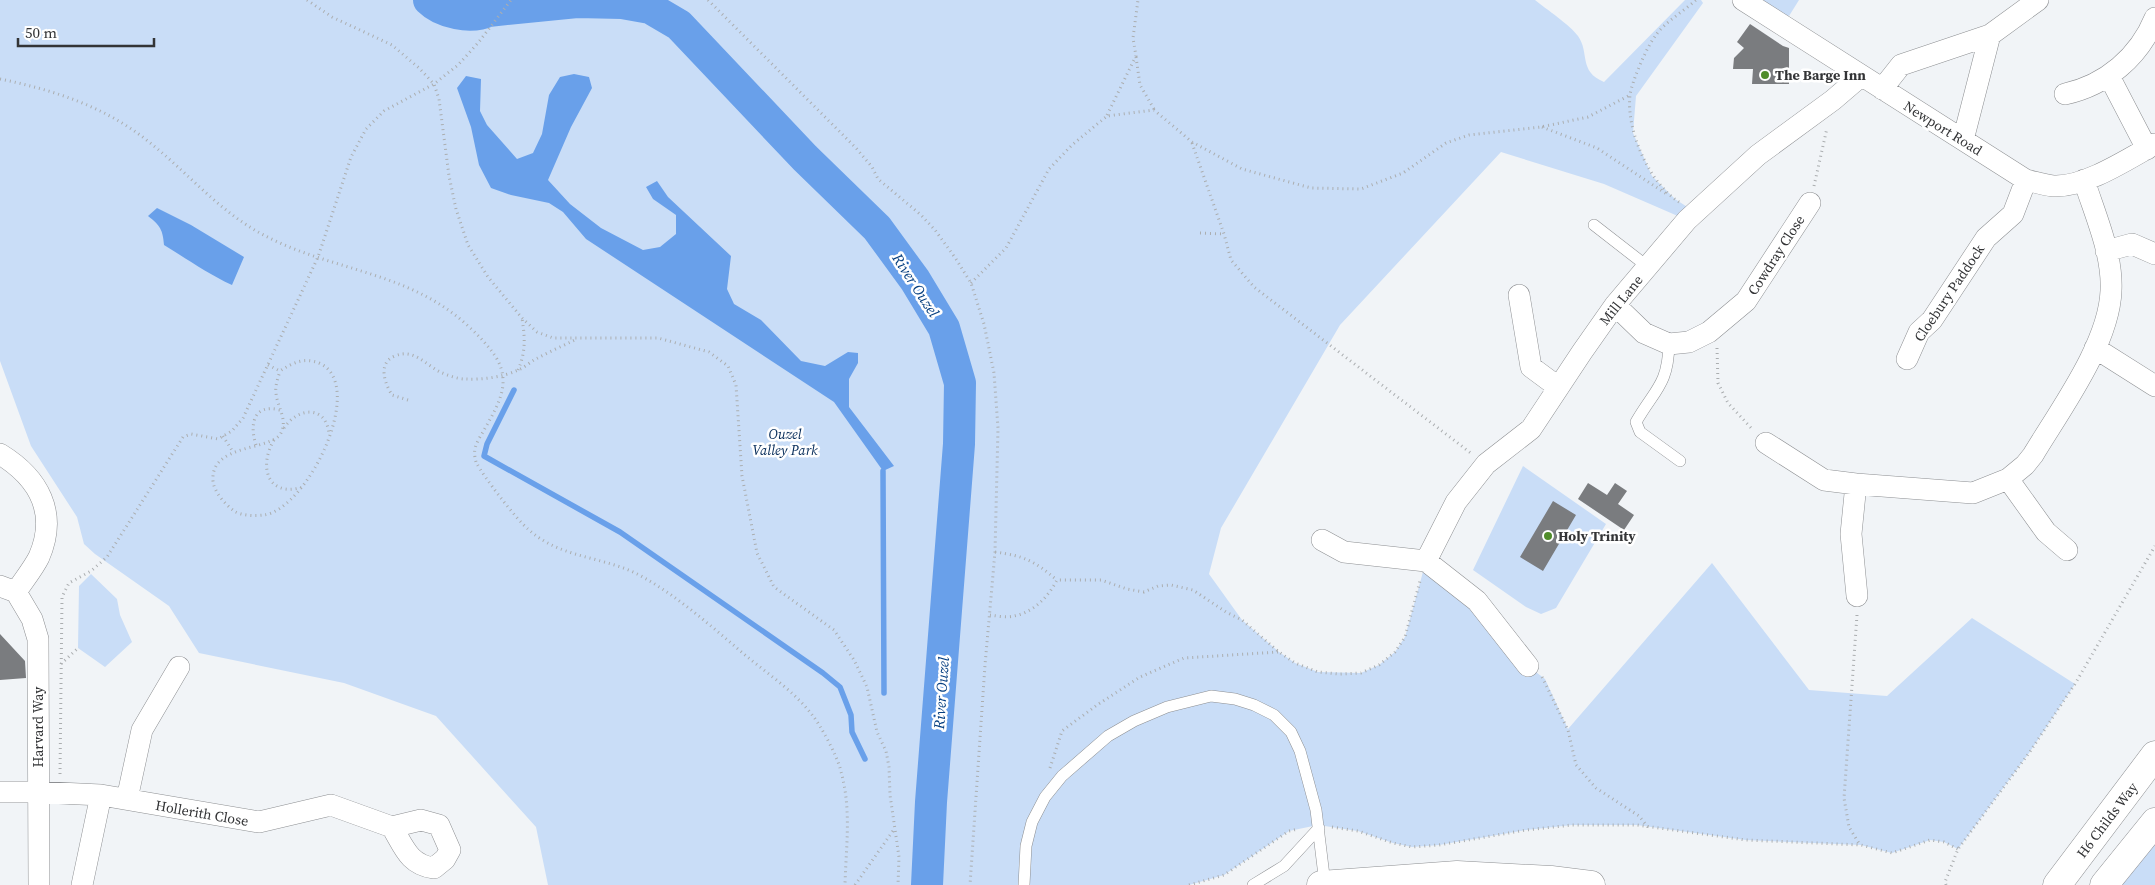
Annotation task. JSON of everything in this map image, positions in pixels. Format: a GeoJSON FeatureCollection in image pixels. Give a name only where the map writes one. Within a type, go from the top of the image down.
{"type":"FeatureCollection","features":[{"type":"Feature","properties":{"kind":"street","name":"Newport Road"},"geometry":{"type":"LineString","coordinates":[[1743,0],[2026,180],[2055,186],[2084,180],[2104,172],[2151,147]]}},
{"type":"Feature","properties":{"kind":"street"},"geometry":{"type":"LineString","coordinates":[[1882,89],[1901,66],[1990,35],[2038,0]]}},
{"type":"Feature","properties":{"kind":"street"},"geometry":{"type":"LineString","coordinates":[[2065,94],[2086,90],[2109,76],[2125,62],[2139,45],[2155,18]]}},
{"type":"Feature","properties":{"kind":"street"},"geometry":{"type":"LineString","coordinates":[[1963,140],[1990,35]]}},
{"type":"Feature","properties":{"kind":"street","name":"Mill Lane"},"geometry":{"type":"LineString","coordinates":[[1426,561],[1456,502],[1486,464],[1531,429],[1615,305],[1695,212],[1758,155],[1833,100],[1861,76]]}},
{"type":"Feature","properties":{"kind":"street"},"geometry":{"type":"LineString","coordinates":[[2109,76],[2151,147]]}},
{"type":"Feature","properties":{"kind":"street","name":"Cloebury Paddock"},"geometry":{"type":"LineString","coordinates":[[1906,359],[1919,332],[1932,320],[1986,238],[2013,214],[2026,180]]}},
{"type":"Feature","properties":{"kind":"street"},"geometry":{"type":"LineString","coordinates":[[1766,443],[1824,480],[1856,484],[1973,493],[2008,479],[2025,465],[2033,455],[2095,348],[2106,321],[2111,291],[2106,251],[2084,180]]}},
{"type":"Feature","properties":{"kind":"street","name":"Cowdray Close"},"geometry":{"type":"LineString","coordinates":[[1668,344],[1689,342],[1709,332],[1746,301],[1810,203]]}},
{"type":"Feature","properties":{"kind":"street"},"geometry":{"type":"LineString","coordinates":[[2106,251],[2132,244],[2155,254]]}},
{"type":"Feature","properties":{"kind":"street"},"geometry":{"type":"LineString","coordinates":[[1519,296],[1530,367],[1558,387]]}},
{"type":"Feature","properties":{"kind":"street"},"geometry":{"type":"LineString","coordinates":[[1615,305],[1644,333],[1668,344]]}},
{"type":"Feature","properties":{"kind":"street"},"geometry":{"type":"LineString","coordinates":[[2095,348],[2155,386]]}},
{"type":"Feature","properties":{"kind":"street"},"geometry":{"type":"LineString","coordinates":[[0,454],[18,466],[39,491],[48,526],[39,558],[8,589]]}},
{"type":"Feature","properties":{"kind":"street"},"geometry":{"type":"LineString","coordinates":[[2008,479],[2046,532],[2067,550]]}},
{"type":"Feature","properties":{"kind":"street"},"geometry":{"type":"LineString","coordinates":[[1856,484],[1851,534],[1857,596]]}},
{"type":"Feature","properties":{"kind":"street"},"geometry":{"type":"LineString","coordinates":[[1322,540],[1344,552],[1426,561],[1476,601],[1528,666]]}},
{"type":"Feature","properties":{"kind":"street","name":"Harvard Way"},"geometry":{"type":"LineString","coordinates":[[8,589],[32,619],[38,639],[39,885]]}},
{"type":"Feature","properties":{"kind":"street"},"geometry":{"type":"LineString","coordinates":[[127,799],[142,730],[179,668]]}},
{"type":"Feature","properties":{"kind":"street","name":"H6 Childs Way"},"geometry":{"type":"LineString","coordinates":[[2057,885],[2155,755]]}},
{"type":"Feature","properties":{"kind":"street","name":"Hollerith Close"},"geometry":{"type":"LineString","coordinates":[[0,792],[101,795],[258,822],[331,805],[392,828]]}},
{"type":"Feature","properties":{"kind":"street"},"geometry":{"type":"LineString","coordinates":[[82,885],[101,795]]}},
{"type":"Feature","properties":{"kind":"street"},"geometry":{"type":"LineString","coordinates":[[2104,885],[2155,822]]}},
{"type":"Feature","properties":{"kind":"street"},"geometry":{"type":"LineString","coordinates":[[1321,885],[1456,874],[1551,880],[1591,885]]}},
{"type":"Feature","properties":{"kind":"lane"},"geometry":{"type":"LineString","coordinates":[[1594,225],[1648,267]]}},
{"type":"Feature","properties":{"kind":"lane"},"geometry":{"type":"LineString","coordinates":[[1668,344],[1668,366],[1662,383],[1636,422],[1640,432],[1680,461]]}},
{"type":"Feature","properties":{"kind":"lane"},"geometry":{"type":"LineString","coordinates":[[1024,885],[1026,846],[1032,822],[1045,797],[1062,776],[1108,736],[1134,721],[1168,706],[1211,696],[1235,699],[1254,705],[1274,715],[1291,732],[1300,751],[1318,827],[1325,884]]}},
{"type":"Feature","properties":{"kind":"lane"},"geometry":{"type":"LineString","coordinates":[[1253,885],[1284,866],[1318,827]]}},
{"type":"Feature","properties":{"kind":"path"},"geometry":{"type":"LineString","coordinates":[[307,0],[332,17],[392,45],[419,68],[434,84],[439,98],[454,200],[468,244],[488,277],[522,318],[537,332],[553,338],[658,338],[709,352],[728,366],[736,385],[742,476],[757,552],[774,587],[834,630],[854,660],[867,687],[877,732],[886,751],[889,766],[890,795],[899,857],[898,885]]}},
{"type":"Feature","properties":{"kind":"path"},"geometry":{"type":"LineString","coordinates":[[60,793],[62,597],[70,584],[91,572],[107,557],[183,437],[191,434],[218,439],[232,431],[243,418],[318,257],[351,158],[366,130],[384,111],[434,84],[458,65],[478,43],[511,0]]}},
{"type":"Feature","properties":{"kind":"path"},"geometry":{"type":"LineString","coordinates":[[708,0],[856,148],[872,167],[878,179],[904,200],[935,230],[971,283],[984,324],[994,373],[998,428],[995,552],[984,665],[970,885]]}},
{"type":"Feature","properties":{"kind":"path"},"geometry":{"type":"LineString","coordinates":[[1138,0],[1134,38],[1140,85],[1154,110],[1192,142],[1242,169],[1312,188],[1361,189],[1404,173],[1446,143],[1469,135],[1542,127],[1588,117],[1630,95]]}},
{"type":"Feature","properties":{"kind":"path"},"geometry":{"type":"LineString","coordinates":[[1675,199],[1652,176],[1633,133],[1630,95],[1643,58],[1656,34],[1696,0]]}},
{"type":"Feature","properties":{"kind":"path"},"geometry":{"type":"LineString","coordinates":[[971,283],[1006,248],[1050,169],[1072,144],[1107,116],[1136,56]]}},
{"type":"Feature","properties":{"kind":"path"},"geometry":{"type":"LineString","coordinates":[[0,79],[51,91],[94,106],[127,125],[148,140],[239,220],[260,233],[318,257],[386,278],[453,312],[484,341],[498,361],[503,375],[502,398],[474,447],[475,459],[484,474],[526,528],[545,543],[572,555],[621,566],[641,576],[684,605],[784,686],[814,716],[840,766],[849,834],[845,885]]}},
{"type":"Feature","properties":{"kind":"path"},"geometry":{"type":"LineString","coordinates":[[1810,203],[1833,100]]}},
{"type":"Feature","properties":{"kind":"path"},"geometry":{"type":"LineString","coordinates":[[1107,116],[1154,110]]}},
{"type":"Feature","properties":{"kind":"path"},"geometry":{"type":"LineString","coordinates":[[1542,127],[1597,148],[1695,212]]}},
{"type":"Feature","properties":{"kind":"path"},"geometry":{"type":"LineString","coordinates":[[1192,142],[1224,234],[1231,260],[1254,287],[1486,464]]}},
{"type":"Feature","properties":{"kind":"path"},"geometry":{"type":"LineString","coordinates":[[1200,233],[1224,234]]}},
{"type":"Feature","properties":{"kind":"path"},"geometry":{"type":"LineString","coordinates":[[518,370],[522,360],[525,340],[522,318]]}},
{"type":"Feature","properties":{"kind":"path"},"geometry":{"type":"LineString","coordinates":[[1709,332],[1717,344],[1718,383],[1728,404],[1766,443]]}},
{"type":"Feature","properties":{"kind":"path"},"geometry":{"type":"LineString","coordinates":[[408,400],[392,395],[385,384],[384,370],[394,356],[407,354],[417,356],[438,371],[465,379],[503,375],[518,370],[533,360],[578,339]]}},
{"type":"Feature","properties":{"kind":"path"},"geometry":{"type":"LineString","coordinates":[[275,440],[233,452],[214,469],[213,485],[218,494],[235,512],[255,516],[276,512],[290,503],[303,487],[319,460],[329,436],[338,398],[337,384],[332,373],[324,366],[302,360],[290,364],[280,371],[276,392],[284,425],[282,431]]}},
{"type":"Feature","properties":{"kind":"path"},"geometry":{"type":"LineString","coordinates":[[268,365],[280,371]]}},
{"type":"Feature","properties":{"kind":"path"},"geometry":{"type":"LineString","coordinates":[[256,445],[253,436],[253,425],[257,414],[263,409],[280,410]]}},
{"type":"Feature","properties":{"kind":"path"},"geometry":{"type":"LineString","coordinates":[[303,487],[294,490],[284,490],[271,480],[265,462],[268,451],[282,431],[297,416],[305,412],[314,412],[322,416],[328,425],[329,436]]}},
{"type":"Feature","properties":{"kind":"path"},"geometry":{"type":"LineString","coordinates":[[224,436],[233,452]]}},
{"type":"Feature","properties":{"kind":"path"},"geometry":{"type":"LineString","coordinates":[[1946,885],[1945,882],[1958,849],[2029,753],[2075,684],[2155,546]]}},
{"type":"Feature","properties":{"kind":"path"},"geometry":{"type":"LineString","coordinates":[[995,552],[1019,555],[1036,563],[1057,580],[1102,580],[1127,589],[1144,592],[1158,586],[1171,585],[1193,590],[1226,612],[1242,620],[1279,652],[1295,663],[1318,672],[1361,673],[1379,665],[1395,652],[1405,637],[1426,561]]}},
{"type":"Feature","properties":{"kind":"path"},"geometry":{"type":"LineString","coordinates":[[990,615],[1013,617],[1037,606],[1051,591],[1057,580]]}},
{"type":"Feature","properties":{"kind":"path"},"geometry":{"type":"LineString","coordinates":[[1857,596],[1858,617],[1854,682],[1844,798],[1845,815],[1849,827],[1860,845]]}},
{"type":"Feature","properties":{"kind":"path"},"geometry":{"type":"LineString","coordinates":[[60,664],[78,648]]}},
{"type":"Feature","properties":{"kind":"path"},"geometry":{"type":"LineString","coordinates":[[1045,797],[1051,763],[1062,731],[1140,677],[1184,658],[1279,652]]}},
{"type":"Feature","properties":{"kind":"path"},"geometry":{"type":"LineString","coordinates":[[1528,666],[1545,679],[1568,730],[1576,766],[1596,788],[1639,816],[1648,827]]}},
{"type":"Feature","properties":{"kind":"path"},"geometry":{"type":"LineString","coordinates":[[1189,885],[1224,875],[1289,831],[1318,827],[1358,832],[1393,844],[1412,847],[1439,846],[1526,830],[1572,826],[1637,825],[1746,840],[1860,845],[1892,853],[1930,840],[1944,842],[1958,849]]}},
{"type":"Feature","properties":{"kind":"path"},"geometry":{"type":"LineString","coordinates":[[856,885],[896,828]]}},
{"type":"Feature","properties":{"kind":"green space","name":"Ouzel Valley Park"},"geometry":{"type":"Polygon","coordinates":[[[0,0],[1535,0],[1564,22],[1578,36],[1591,73],[1604,82],[1685,0],[1701,0],[1703,3],[1636,96],[1633,133],[1652,176],[1675,199],[1695,212],[1687,220],[1604,184],[1501,152],[1340,325],[1221,528],[1209,574],[1242,620],[1279,652],[1295,663],[1318,672],[1361,673],[1379,665],[1395,652],[1405,637],[1426,561],[1528,666],[1545,679],[1568,729],[1712,563],[1809,690],[1887,696],[1972,618],[2075,684],[2029,753],[1958,849],[1944,842],[1930,840],[1892,853],[1861,845],[1746,840],[1637,825],[1572,825],[1526,830],[1439,845],[1412,847],[1393,843],[1358,831],[1318,825],[1289,831],[1224,875],[1189,885],[548,885],[536,827],[436,716],[344,683],[199,653],[169,606],[95,554],[84,544],[77,517],[31,446],[0,361],[0,0]]]}},
{"type":"Feature","properties":{"kind":"green space"},"geometry":{"type":"Polygon","coordinates":[[[1763,0],[1799,0],[1789,16],[1777,12],[1763,0]]]}},
{"type":"Feature","properties":{"kind":"green space"},"geometry":{"type":"Polygon","coordinates":[[[1523,466],[1606,524],[1556,608],[1541,614],[1526,607],[1473,570],[1523,466]]]}},
{"type":"Feature","properties":{"kind":"green space"},"geometry":{"type":"Polygon","coordinates":[[[91,574],[117,599],[120,615],[132,642],[105,667],[78,648],[79,586],[91,574]]]}},
{"type":"Feature","properties":{"kind":"green space"},"geometry":{"type":"Polygon","coordinates":[[[2155,822],[2155,885],[2107,885],[2155,822]]]}},
{"type":"Feature","properties":{"kind":"water"},"geometry":{"type":"Polygon","coordinates":[[[574,74],[589,77],[592,88],[571,127],[548,180],[570,204],[601,228],[643,250],[660,247],[676,234],[676,215],[653,199],[646,187],[657,181],[668,197],[731,256],[727,289],[734,304],[761,320],[801,361],[825,366],[848,352],[858,353],[858,363],[849,379],[849,407],[894,466],[883,471],[834,402],[586,239],[563,212],[549,203],[511,195],[491,188],[479,165],[471,127],[457,88],[466,76],[481,79],[480,111],[487,125],[517,159],[533,153],[542,134],[549,95],[560,77],[574,74]]]}},
{"type":"Feature","properties":{"kind":"water"},"geometry":{"type":"Polygon","coordinates":[[[157,208],[191,225],[244,257],[232,285],[164,245],[160,228],[148,216],[157,208]]]}},
{"type":"Feature","properties":{"kind":"building"},"geometry":{"type":"Polygon","coordinates":[[[1750,24],[1789,48],[1789,84],[1752,84],[1753,69],[1733,69],[1734,58],[1744,48],[1737,42],[1750,24]]]}},
{"type":"Feature","properties":{"kind":"building"},"geometry":{"type":"Polygon","coordinates":[[[1588,483],[1607,495],[1615,483],[1627,491],[1618,504],[1634,515],[1624,530],[1578,499],[1588,483]]]}},
{"type":"Feature","properties":{"kind":"building","name":"Holy Trinity"},"geometry":{"type":"Polygon","coordinates":[[[1553,501],[1576,515],[1543,571],[1520,557],[1553,501]]]}},
{"type":"Feature","properties":{"kind":"building"},"geometry":{"type":"Polygon","coordinates":[[[0,634],[25,661],[26,678],[0,680],[0,634]]]}},
{"type":"Feature","properties":{"kind":"waterway","name":"River Ouzel"},"geometry":{"type":"LineString","coordinates":[[429,0],[441,8],[465,14],[577,2],[622,3],[650,8],[679,25],[805,158],[877,228],[915,280],[944,328],[960,383],[959,444],[931,802],[927,885]]}},
{"type":"Feature","properties":{"kind":"waterway"},"geometry":{"type":"LineString","coordinates":[[514,390],[487,444],[484,456],[620,532],[823,673],[840,687],[851,715],[852,732],[865,759]]}},
{"type":"Feature","properties":{"kind":"waterway"},"geometry":{"type":"LineString","coordinates":[[883,471],[884,693]]}},
{"type":"Feature","properties":{"kind":"place","name":"The Barge Inn"},"geometry":{"type":"Point","coordinates":[1765,75]}},
{"type":"Feature","properties":{"kind":"place","name":"Holy Trinity"},"geometry":{"type":"Point","coordinates":[1548,536]}}]}
